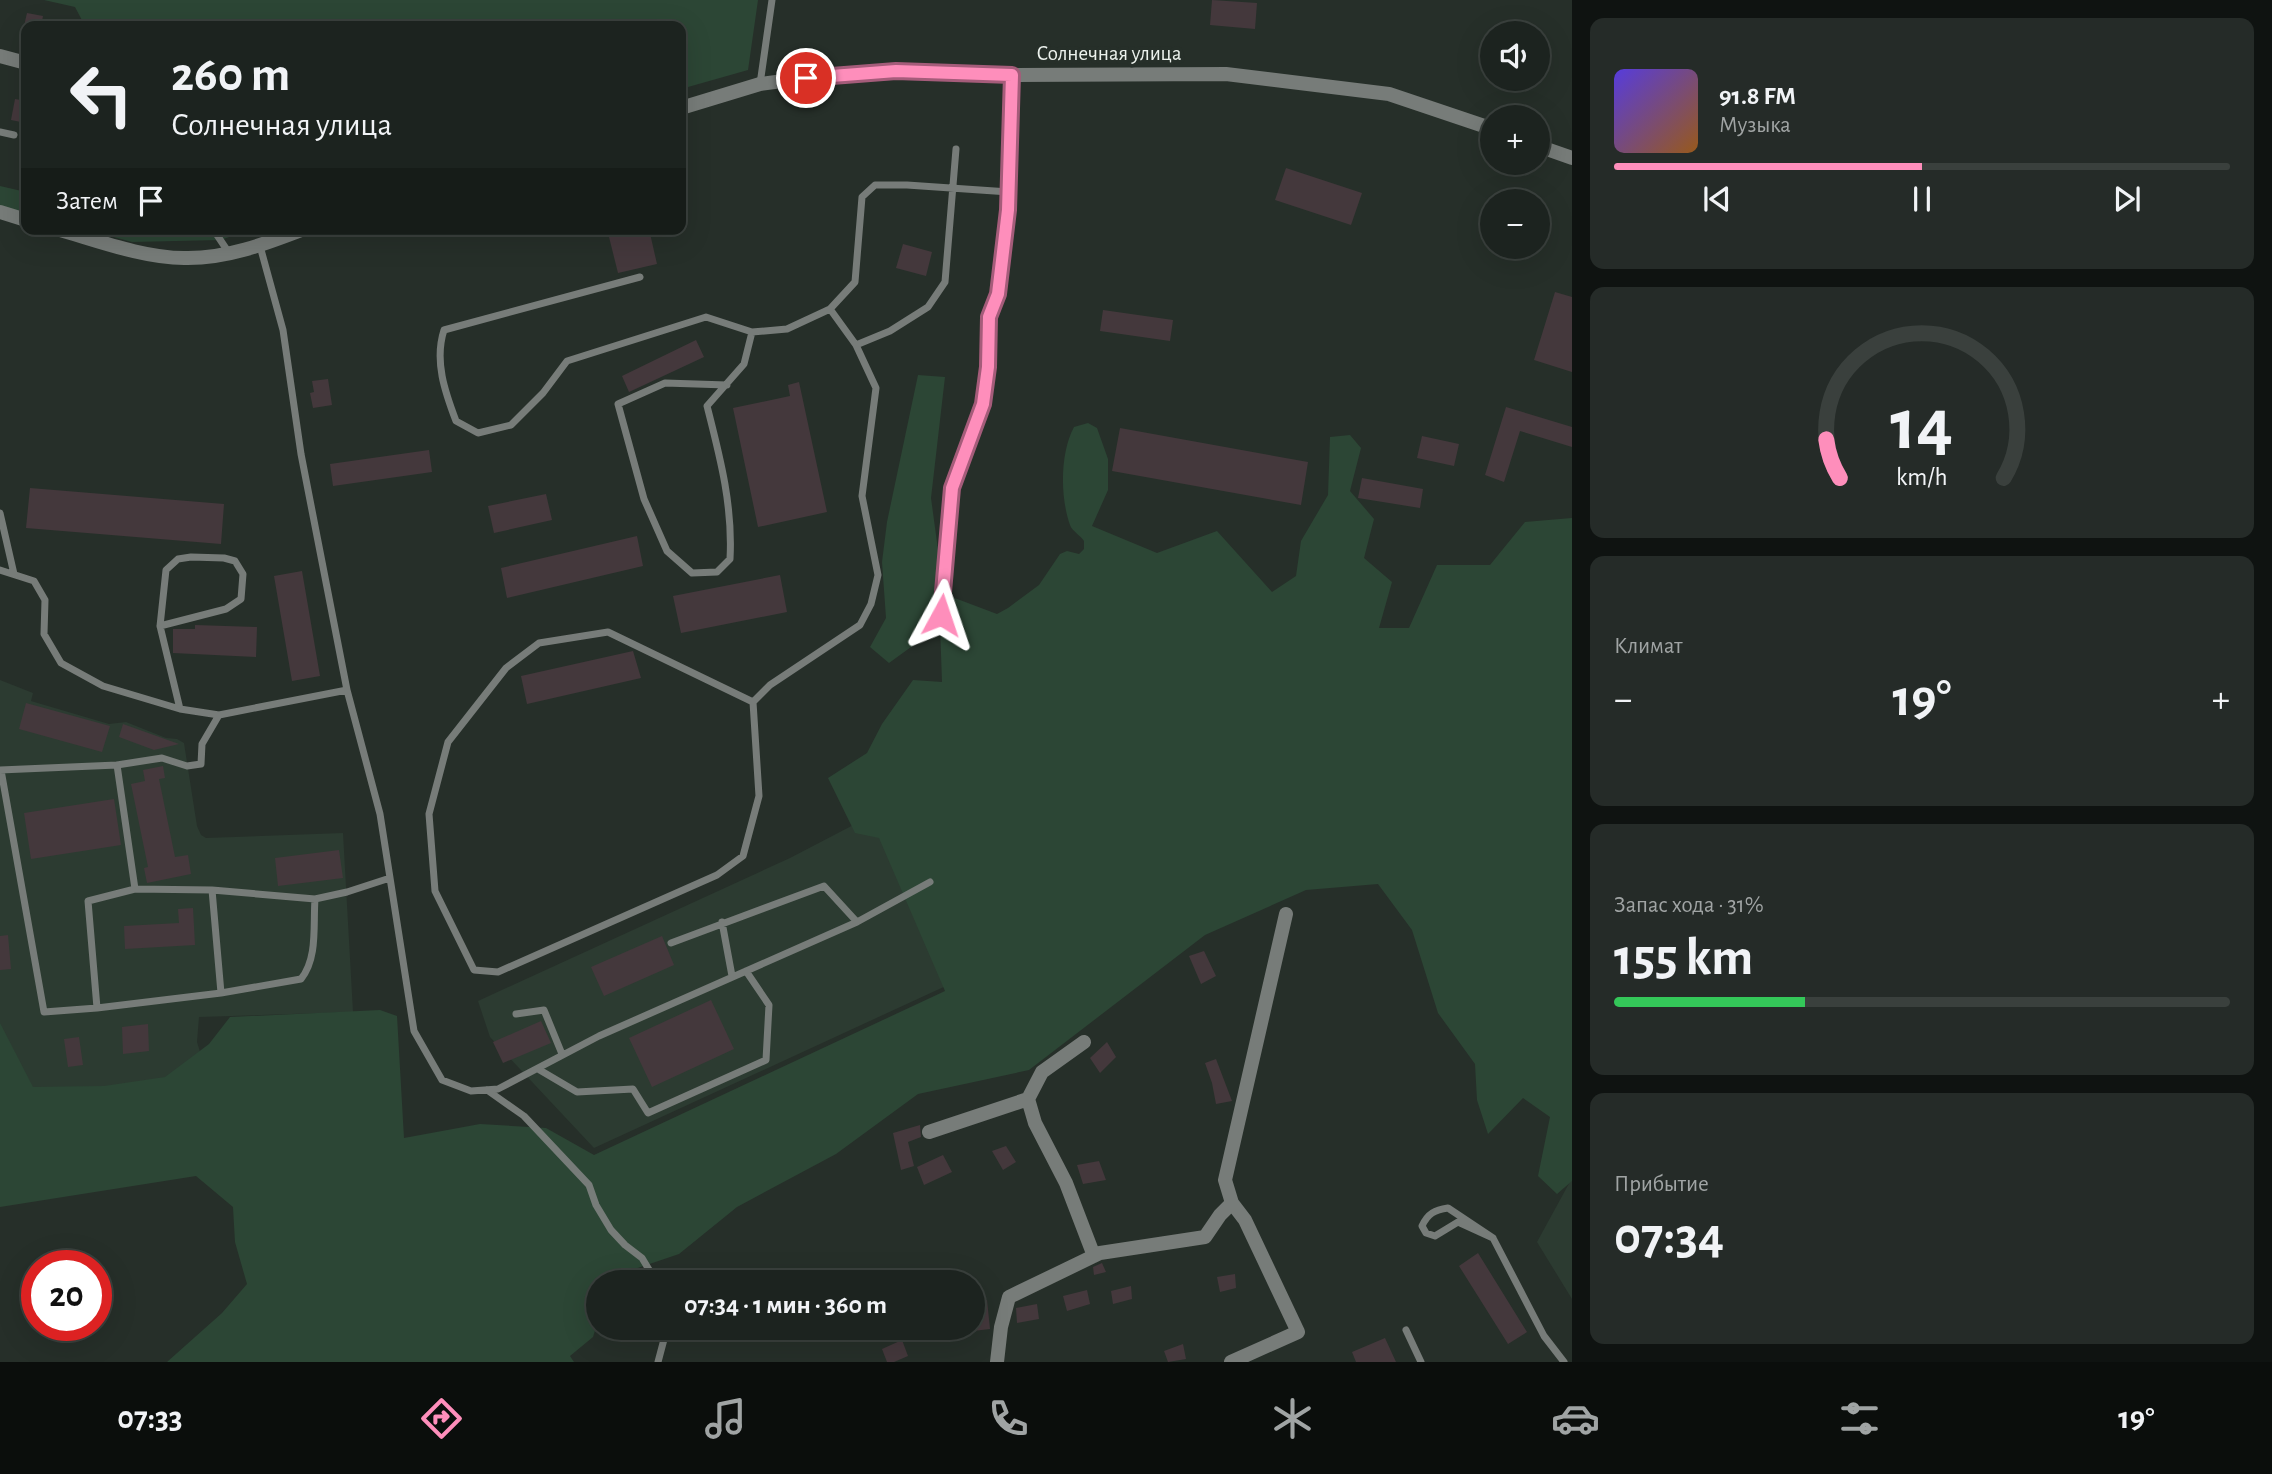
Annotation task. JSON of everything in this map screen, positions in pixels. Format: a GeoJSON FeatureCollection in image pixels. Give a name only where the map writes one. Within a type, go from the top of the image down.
{"type":"FeatureCollection","features":[{"type":"Feature","properties":{"kind":"street"},"geometry":{"type":"LineString","coordinates":[[0,56],[21,62]]}},
{"type":"Feature","properties":{"kind":"street","name":"Солнечная улица"},"geometry":{"type":"LineString","coordinates":[[686,106],[760,84],[828,75],[896,71],[1012,75],[1226,74],[1389,94],[1480,125]]}},
{"type":"Feature","properties":{"kind":"street"},"geometry":{"type":"LineString","coordinates":[[1550,150],[1572,158]]}},
{"type":"Feature","properties":{"kind":"street"},"geometry":{"type":"LineString","coordinates":[[0,212],[21,218]]}},
{"type":"Feature","properties":{"kind":"street"},"geometry":{"type":"LineString","coordinates":[[79,235],[157,256],[183,258],[229,253],[260,246],[288,235]]}},
{"type":"Feature","properties":{"kind":"street"},"geometry":{"type":"LineString","coordinates":[[1231,1362],[1298,1332],[1245,1220],[1232,1203],[1225,1180],[1286,914]]}},
{"type":"Feature","properties":{"kind":"street"},"geometry":{"type":"LineString","coordinates":[[1084,1042],[1042,1072],[1028,1099],[1035,1123],[1066,1183],[1094,1256]]}},
{"type":"Feature","properties":{"kind":"street"},"geometry":{"type":"LineString","coordinates":[[929,1132],[1028,1099]]}},
{"type":"Feature","properties":{"kind":"street"},"geometry":{"type":"LineString","coordinates":[[997,1362],[1001,1327],[1009,1297],[1100,1253],[1205,1237],[1220,1214],[1232,1203]]}},
{"type":"Feature","properties":{"kind":"lane"},"geometry":{"type":"LineString","coordinates":[[760,84],[772,0]]}},
{"type":"Feature","properties":{"kind":"lane"},"geometry":{"type":"LineString","coordinates":[[941,615],[952,488],[983,404],[988,367],[989,317],[998,294],[1009,191],[1012,75]]}},
{"type":"Feature","properties":{"kind":"lane"},"geometry":{"type":"LineString","coordinates":[[0,132],[14,135]]}},
{"type":"Feature","properties":{"kind":"lane"},"geometry":{"type":"LineString","coordinates":[[856,345],[890,331],[929,307],[945,282],[956,149]]}},
{"type":"Feature","properties":{"kind":"lane"},"geometry":{"type":"LineString","coordinates":[[640,277],[444,330],[439,345],[442,385],[456,421],[478,433],[511,425],[543,393],[567,361],[706,317],[752,332],[787,329],[830,309],[855,282],[862,197],[875,186],[1009,191]]}},
{"type":"Feature","properties":{"kind":"lane"},"geometry":{"type":"LineString","coordinates":[[217,235],[229,253]]}},
{"type":"Feature","properties":{"kind":"lane"},"geometry":{"type":"LineString","coordinates":[[260,246],[283,330],[302,454],[348,690],[380,814],[414,1031],[442,1080],[471,1091],[498,1088],[562,1054],[857,922],[930,882]]}},
{"type":"Feature","properties":{"kind":"lane"},"geometry":{"type":"LineString","coordinates":[[753,702],[771,685],[860,625],[871,604],[878,575],[862,496],[876,388],[856,345],[830,309]]}},
{"type":"Feature","properties":{"kind":"lane"},"geometry":{"type":"LineString","coordinates":[[727,385],[665,383],[618,404],[644,499],[667,551],[692,573],[718,572],[730,559],[732,527],[725,475],[707,406],[727,385],[744,363],[752,332]]}},
{"type":"Feature","properties":{"kind":"lane"},"geometry":{"type":"LineString","coordinates":[[0,513],[15,574]]}},
{"type":"Feature","properties":{"kind":"lane"},"geometry":{"type":"LineString","coordinates":[[160,626],[226,609],[241,599],[243,575],[235,561],[212,557],[178,559],[166,570],[160,626],[180,709]]}},
{"type":"Feature","properties":{"kind":"lane"},"geometry":{"type":"LineString","coordinates":[[0,570],[34,581],[45,600],[44,634],[61,663],[103,686],[180,709],[219,715],[348,690]]}},
{"type":"Feature","properties":{"kind":"lane"},"geometry":{"type":"LineString","coordinates":[[608,632],[753,702],[759,796],[743,856],[717,874],[498,972],[474,970],[435,891],[429,814],[448,742],[506,668],[539,643],[608,632]]}},
{"type":"Feature","properties":{"kind":"lane"},"geometry":{"type":"LineString","coordinates":[[219,715],[202,744],[201,764],[187,765],[162,758],[117,765],[0,770],[44,1012],[220,993],[301,979],[312,959],[315,899]]}},
{"type":"Feature","properties":{"kind":"lane"},"geometry":{"type":"LineString","coordinates":[[117,765],[135,889]]}},
{"type":"Feature","properties":{"kind":"lane"},"geometry":{"type":"LineString","coordinates":[[97,1008],[89,901],[135,889],[212,890],[315,899],[390,878]]}},
{"type":"Feature","properties":{"kind":"lane"},"geometry":{"type":"LineString","coordinates":[[671,943],[824,886],[857,922]]}},
{"type":"Feature","properties":{"kind":"lane"},"geometry":{"type":"LineString","coordinates":[[212,890],[220,993]]}},
{"type":"Feature","properties":{"kind":"lane"},"geometry":{"type":"LineString","coordinates":[[723,922],[732,976]]}},
{"type":"Feature","properties":{"kind":"lane"},"geometry":{"type":"LineString","coordinates":[[538,1069],[577,1092],[632,1089],[648,1112],[766,1060],[769,1005],[746,971]]}},
{"type":"Feature","properties":{"kind":"lane"},"geometry":{"type":"LineString","coordinates":[[516,1014],[544,1010],[562,1054]]}},
{"type":"Feature","properties":{"kind":"lane"},"geometry":{"type":"LineString","coordinates":[[487,1090],[524,1116],[589,1185],[596,1205],[611,1230],[642,1258],[649,1270]]}},
{"type":"Feature","properties":{"kind":"lane"},"geometry":{"type":"LineString","coordinates":[[1493,1238],[1458,1222],[1436,1236],[1426,1233],[1422,1226],[1427,1216],[1436,1210],[1448,1208],[1493,1238],[1544,1336],[1564,1362]]}},
{"type":"Feature","properties":{"kind":"lane"},"geometry":{"type":"LineString","coordinates":[[1406,1330],[1421,1362]]}},
{"type":"Feature","properties":{"kind":"lane"},"geometry":{"type":"LineString","coordinates":[[658,1362],[664,1340]]}},
{"type":"Feature","properties":{"kind":"shaded area"},"geometry":{"type":"Polygon","coordinates":[[[44,0],[758,0],[748,70],[686,88],[686,21],[82,21],[75,7],[44,0]]]}},
{"type":"Feature","properties":{"kind":"shaded area"},"geometry":{"type":"Polygon","coordinates":[[[0,186],[21,191],[21,212],[0,206],[0,186]]]}},
{"type":"Feature","properties":{"kind":"shaded area"},"geometry":{"type":"Polygon","coordinates":[[[106,235],[235,235],[221,240],[132,242],[106,235]]]}},
{"type":"Feature","properties":{"kind":"shaded area"},"geometry":{"type":"Polygon","coordinates":[[[918,375],[945,377],[931,498],[944,594],[997,614],[1039,585],[1060,554],[1067,551],[1079,554],[1084,549],[1084,541],[1071,527],[1067,514],[1063,475],[1066,449],[1074,427],[1088,423],[1097,428],[1108,459],[1108,490],[1092,526],[1157,553],[1217,531],[1272,592],[1296,576],[1301,541],[1328,495],[1330,437],[1350,435],[1361,448],[1350,491],[1374,519],[1364,558],[1392,582],[1379,628],[1409,628],[1437,565],[1490,565],[1525,522],[1572,518],[1572,1181],[1557,1194],[1538,1176],[1550,1117],[1523,1098],[1488,1134],[1477,1100],[1475,1064],[1438,1013],[1412,930],[1378,884],[1306,890],[1205,935],[1029,1070],[918,1094],[836,1154],[737,1207],[679,1254],[632,1270],[586,1270],[586,1340],[589,1340],[570,1356],[574,1362],[167,1362],[222,1313],[247,1284],[235,1242],[233,1207],[196,1176],[0,1207],[0,1023],[33,1087],[104,1086],[165,1077],[209,1044],[230,1017],[380,1010],[397,1016],[404,1138],[480,1124],[546,1128],[594,1155],[945,991],[879,838],[855,833],[828,778],[867,753],[882,724],[913,680],[942,682],[940,626],[889,663],[870,647],[886,618],[882,562],[887,522],[918,375]]]}},
{"type":"Feature","properties":{"kind":"shaded area"},"geometry":{"type":"Polygon","coordinates":[[[0,680],[33,693],[31,701],[109,724],[126,722],[184,743],[197,826],[201,835],[206,838],[343,833],[353,1012],[199,1017],[197,1042],[205,1068],[0,1116],[0,680]]]}},
{"type":"Feature","properties":{"kind":"shaded area"},"geometry":{"type":"Polygon","coordinates":[[[886,808],[961,979],[594,1148],[490,1037],[478,1001],[790,858],[886,808]]]}},
{"type":"Feature","properties":{"kind":"shaded area"},"geometry":{"type":"Polygon","coordinates":[[[1572,1178],[1572,1299],[1537,1242],[1572,1178]]]}},
{"type":"Feature","properties":{"kind":"building"},"geometry":{"type":"Polygon","coordinates":[[[1212,0],[1257,3],[1255,29],[1210,25],[1212,0]]]}},
{"type":"Feature","properties":{"kind":"building"},"geometry":{"type":"Polygon","coordinates":[[[27,13],[43,16],[42,21],[25,21],[27,13]]]}},
{"type":"Feature","properties":{"kind":"building"},"geometry":{"type":"Polygon","coordinates":[[[15,99],[21,100],[21,122],[11,120],[15,99]]]}},
{"type":"Feature","properties":{"kind":"building"},"geometry":{"type":"Polygon","coordinates":[[[1286,168],[1362,193],[1351,225],[1275,200],[1286,168]]]}},
{"type":"Feature","properties":{"kind":"building"},"geometry":{"type":"Polygon","coordinates":[[[608,235],[650,235],[657,264],[618,273],[608,235]]]}},
{"type":"Feature","properties":{"kind":"building"},"geometry":{"type":"Polygon","coordinates":[[[903,244],[932,252],[926,276],[896,268],[903,244]]]}},
{"type":"Feature","properties":{"kind":"building"},"geometry":{"type":"Polygon","coordinates":[[[1555,292],[1572,297],[1572,372],[1534,360],[1555,292]]]}},
{"type":"Feature","properties":{"kind":"building"},"geometry":{"type":"Polygon","coordinates":[[[1103,310],[1173,320],[1170,341],[1100,331],[1103,310]]]}},
{"type":"Feature","properties":{"kind":"building"},"geometry":{"type":"Polygon","coordinates":[[[696,340],[704,357],[629,392],[622,376],[696,340]]]}},
{"type":"Feature","properties":{"kind":"building"},"geometry":{"type":"Polygon","coordinates":[[[328,379],[332,405],[313,408],[310,393],[314,392],[312,381],[328,379]]]}},
{"type":"Feature","properties":{"kind":"building"},"geometry":{"type":"Polygon","coordinates":[[[799,382],[827,512],[758,527],[733,408],[790,396],[788,385],[799,382]]]}},
{"type":"Feature","properties":{"kind":"building"},"geometry":{"type":"Polygon","coordinates":[[[1506,407],[1572,427],[1572,447],[1520,431],[1504,482],[1485,475],[1506,407]]]}},
{"type":"Feature","properties":{"kind":"building"},"geometry":{"type":"Polygon","coordinates":[[[1120,428],[1308,462],[1301,505],[1112,471],[1120,428]]]}},
{"type":"Feature","properties":{"kind":"building"},"geometry":{"type":"Polygon","coordinates":[[[1422,436],[1459,444],[1454,466],[1417,458],[1422,436]]]}},
{"type":"Feature","properties":{"kind":"building"},"geometry":{"type":"Polygon","coordinates":[[[429,450],[432,472],[333,486],[330,464],[429,450]]]}},
{"type":"Feature","properties":{"kind":"building"},"geometry":{"type":"Polygon","coordinates":[[[1362,478],[1423,489],[1420,508],[1358,498],[1362,478]]]}},
{"type":"Feature","properties":{"kind":"building"},"geometry":{"type":"Polygon","coordinates":[[[30,488],[224,504],[221,544],[26,528],[30,488]]]}},
{"type":"Feature","properties":{"kind":"building"},"geometry":{"type":"Polygon","coordinates":[[[546,494],[552,520],[494,533],[488,506],[546,494]]]}},
{"type":"Feature","properties":{"kind":"building"},"geometry":{"type":"Polygon","coordinates":[[[637,536],[643,566],[507,598],[501,568],[637,536]]]}},
{"type":"Feature","properties":{"kind":"building"},"geometry":{"type":"Polygon","coordinates":[[[302,571],[320,676],[292,681],[274,576],[302,571]]]}},
{"type":"Feature","properties":{"kind":"building"},"geometry":{"type":"Polygon","coordinates":[[[780,575],[787,612],[681,633],[673,596],[780,575]]]}},
{"type":"Feature","properties":{"kind":"building"},"geometry":{"type":"Polygon","coordinates":[[[195,625],[257,627],[256,657],[173,653],[173,629],[195,629],[195,625]]]}},
{"type":"Feature","properties":{"kind":"building"},"geometry":{"type":"Polygon","coordinates":[[[633,651],[641,678],[527,704],[521,676],[633,651]]]}},
{"type":"Feature","properties":{"kind":"building"},"geometry":{"type":"Polygon","coordinates":[[[26,703],[110,726],[102,752],[19,729],[26,703]]]}},
{"type":"Feature","properties":{"kind":"building"},"geometry":{"type":"Polygon","coordinates":[[[123,724],[179,744],[154,750],[119,737],[123,724]]]}},
{"type":"Feature","properties":{"kind":"building"},"geometry":{"type":"Polygon","coordinates":[[[163,766],[165,778],[159,779],[175,857],[188,855],[191,874],[147,883],[144,868],[148,867],[131,784],[145,781],[143,770],[163,766]]]}},
{"type":"Feature","properties":{"kind":"building"},"geometry":{"type":"Polygon","coordinates":[[[114,799],[121,845],[31,859],[24,813],[114,799]]]}},
{"type":"Feature","properties":{"kind":"building"},"geometry":{"type":"Polygon","coordinates":[[[339,850],[343,878],[278,886],[275,858],[339,850]]]}},
{"type":"Feature","properties":{"kind":"building"},"geometry":{"type":"Polygon","coordinates":[[[193,908],[195,945],[125,949],[124,926],[179,923],[178,909],[193,908]]]}},
{"type":"Feature","properties":{"kind":"building"},"geometry":{"type":"Polygon","coordinates":[[[8,935],[11,969],[0,970],[0,936],[8,935]]]}},
{"type":"Feature","properties":{"kind":"building"},"geometry":{"type":"Polygon","coordinates":[[[662,936],[674,965],[604,996],[591,967],[662,936]]]}},
{"type":"Feature","properties":{"kind":"building"},"geometry":{"type":"Polygon","coordinates":[[[1204,951],[1216,976],[1201,984],[1189,956],[1204,951]]]}},
{"type":"Feature","properties":{"kind":"building"},"geometry":{"type":"Polygon","coordinates":[[[711,1000],[734,1049],[652,1087],[629,1038],[711,1000]]]}},
{"type":"Feature","properties":{"kind":"building"},"geometry":{"type":"Polygon","coordinates":[[[541,1021],[551,1043],[503,1063],[493,1042],[541,1021]]]}},
{"type":"Feature","properties":{"kind":"building"},"geometry":{"type":"Polygon","coordinates":[[[148,1024],[149,1051],[123,1054],[122,1027],[148,1024]]]}},
{"type":"Feature","properties":{"kind":"building"},"geometry":{"type":"Polygon","coordinates":[[[79,1037],[83,1065],[68,1067],[64,1039],[79,1037]]]}},
{"type":"Feature","properties":{"kind":"building"},"geometry":{"type":"Polygon","coordinates":[[[1107,1042],[1116,1057],[1100,1073],[1090,1058],[1107,1042]]]}},
{"type":"Feature","properties":{"kind":"building"},"geometry":{"type":"Polygon","coordinates":[[[1216,1059],[1232,1101],[1216,1104],[1205,1063],[1216,1059]]]}},
{"type":"Feature","properties":{"kind":"building"},"geometry":{"type":"Polygon","coordinates":[[[920,1125],[921,1137],[908,1142],[914,1166],[901,1170],[893,1133],[920,1125]]]}},
{"type":"Feature","properties":{"kind":"building"},"geometry":{"type":"Polygon","coordinates":[[[1006,1146],[1016,1162],[1003,1170],[992,1151],[1006,1146]]]}},
{"type":"Feature","properties":{"kind":"building"},"geometry":{"type":"Polygon","coordinates":[[[943,1155],[952,1172],[924,1185],[917,1167],[943,1155]]]}},
{"type":"Feature","properties":{"kind":"building"},"geometry":{"type":"Polygon","coordinates":[[[1099,1161],[1106,1180],[1083,1184],[1077,1165],[1099,1161]]]}},
{"type":"Feature","properties":{"kind":"building"},"geometry":{"type":"Polygon","coordinates":[[[1478,1253],[1527,1332],[1508,1344],[1459,1266],[1478,1253]]]}},
{"type":"Feature","properties":{"kind":"building"},"geometry":{"type":"Polygon","coordinates":[[[1102,1263],[1106,1272],[1094,1275],[1093,1267],[1102,1263]]]}},
{"type":"Feature","properties":{"kind":"building"},"geometry":{"type":"Polygon","coordinates":[[[1235,1274],[1236,1288],[1220,1292],[1217,1277],[1235,1274]]]}},
{"type":"Feature","properties":{"kind":"building"},"geometry":{"type":"Polygon","coordinates":[[[1131,1286],[1132,1299],[1113,1304],[1111,1291],[1131,1286]]]}},
{"type":"Feature","properties":{"kind":"building"},"geometry":{"type":"Polygon","coordinates":[[[1087,1290],[1090,1304],[1067,1311],[1063,1296],[1087,1290]]]}},
{"type":"Feature","properties":{"kind":"building"},"geometry":{"type":"Polygon","coordinates":[[[985,1300],[990,1329],[985,1330],[985,1300]]]}},
{"type":"Feature","properties":{"kind":"building"},"geometry":{"type":"Polygon","coordinates":[[[1037,1304],[1039,1319],[1017,1323],[1016,1308],[1037,1304]]]}},
{"type":"Feature","properties":{"kind":"building"},"geometry":{"type":"Polygon","coordinates":[[[1385,1338],[1396,1362],[1356,1362],[1352,1352],[1385,1338]]]}},
{"type":"Feature","properties":{"kind":"building"},"geometry":{"type":"Polygon","coordinates":[[[902,1340],[908,1356],[887,1362],[882,1349],[902,1340]]]}},
{"type":"Feature","properties":{"kind":"building"},"geometry":{"type":"Polygon","coordinates":[[[1183,1344],[1186,1359],[1168,1362],[1164,1351],[1183,1344]]]}},
{"type":"Feature","properties":{"kind":"route"},"geometry":{"type":"LineString","coordinates":[[806,78],[896,71],[1012,75],[1008,210],[998,294],[989,317],[988,367],[983,404],[952,488],[941,615]]}}]}
